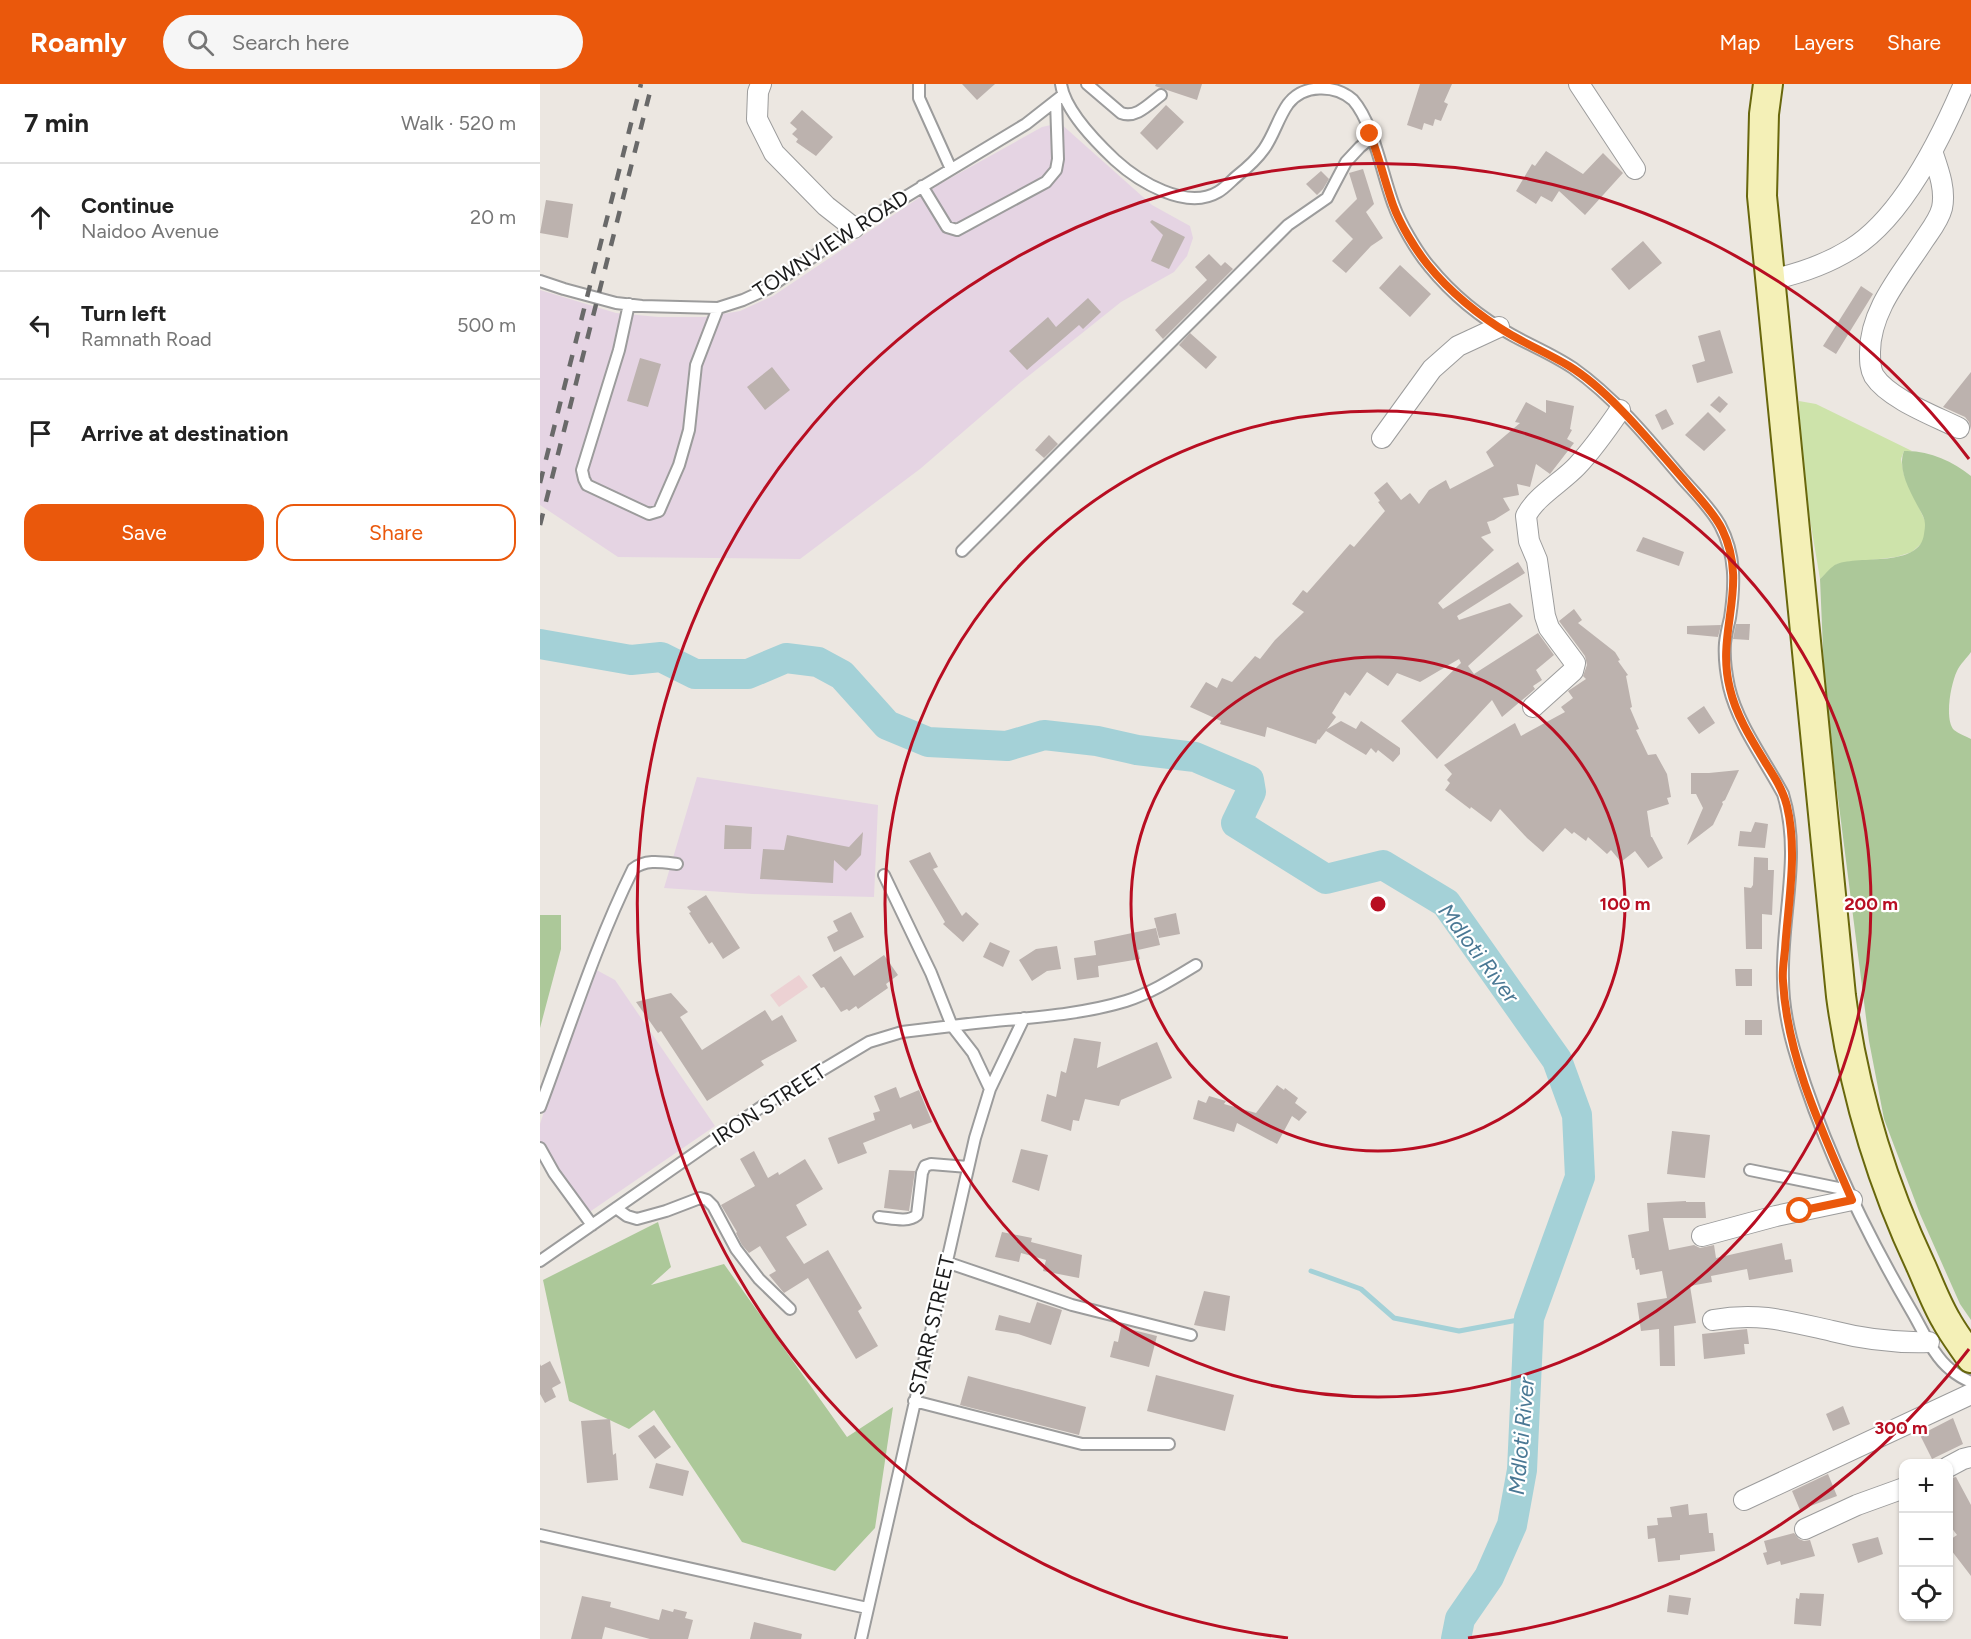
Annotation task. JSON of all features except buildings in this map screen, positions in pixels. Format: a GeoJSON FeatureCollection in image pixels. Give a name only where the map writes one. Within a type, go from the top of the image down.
{"type":"FeatureCollection","features":[{"type":"Feature","properties":{"kind":"street"},"geometry":{"type":"LineString","coordinates":[[761,84],[758,92],[757,119],[774,153],[826,206],[854,228]]}},
{"type":"Feature","properties":{"kind":"street"},"geometry":{"type":"LineString","coordinates":[[1580,84],[1635,169]]}},
{"type":"Feature","properties":{"kind":"street"},"geometry":{"type":"LineString","coordinates":[[1768,84],[1764,114],[1762,195],[1841,996],[1848,1047],[1859,1098],[1882,1172],[1904,1230],[1945,1320],[1971,1358]]}},
{"type":"Feature","properties":{"kind":"street"},"geometry":{"type":"LineString","coordinates":[[1770,280],[1792,275],[1827,262],[1853,248],[1875,230],[1908,189],[1932,151],[1945,129],[1964,84]]}},
{"type":"Feature","properties":{"kind":"street"},"geometry":{"type":"LineString","coordinates":[[1932,151],[1942,184],[1941,211],[1887,296],[1876,319],[1871,332],[1870,362],[1874,375],[1892,393],[1959,428]]}},
{"type":"Feature","properties":{"kind":"street"},"geometry":{"type":"LineString","coordinates":[[1382,438],[1432,369],[1458,346],[1499,327]]}},
{"type":"Feature","properties":{"kind":"street"},"geometry":{"type":"LineString","coordinates":[[1533,707],[1573,671],[1575,663],[1549,628],[1545,616],[1537,560],[1529,541],[1526,516],[1554,486],[1576,467],[1620,410]]}},
{"type":"Feature","properties":{"kind":"street"},"geometry":{"type":"LineString","coordinates":[[1702,1236],[1850,1195]]}},
{"type":"Feature","properties":{"kind":"street"},"geometry":{"type":"LineString","coordinates":[[1713,1320],[1735,1316],[1765,1316],[1834,1332],[1891,1341],[1929,1342]]}},
{"type":"Feature","properties":{"kind":"street"},"geometry":{"type":"LineString","coordinates":[[1744,1500],[1971,1394]]}},
{"type":"Feature","properties":{"kind":"street"},"geometry":{"type":"LineString","coordinates":[[1953,1464],[1971,1457]]}},
{"type":"Feature","properties":{"kind":"street"},"geometry":{"type":"LineString","coordinates":[[1804,1529],[1857,1505],[1899,1490]]}},
{"type":"Feature","properties":{"kind":"lane"},"geometry":{"type":"LineString","coordinates":[[919,84],[919,98],[951,169]]}},
{"type":"Feature","properties":{"kind":"lane"},"geometry":{"type":"LineString","coordinates":[[1087,84],[1126,115],[1138,112],[1161,95]]}},
{"type":"Feature","properties":{"kind":"lane"},"geometry":{"type":"LineString","coordinates":[[1060,93],[1104,150],[1131,175],[1159,189],[1188,198],[1200,198],[1218,192],[1257,158],[1276,128],[1286,106],[1295,96],[1315,86],[1327,84],[1341,90],[1352,98],[1360,112],[1394,208],[1428,265],[1477,311],[1499,327],[1571,367],[1596,387],[1620,410],[1714,514],[1732,556],[1734,574],[1733,597],[1725,642],[1729,688],[1747,730],[1783,794],[1788,808],[1791,835],[1790,890],[1783,979],[1787,1016],[1796,1058],[1818,1119],[1850,1195],[1894,1281],[1929,1342],[1950,1370],[1971,1382]]}},
{"type":"Feature","properties":{"kind":"lane"},"geometry":{"type":"LineString","coordinates":[[922,186],[947,227],[957,230],[1046,182],[1056,170],[1058,159],[1060,93]]}},
{"type":"Feature","properties":{"kind":"lane","name":"TOWNVIEW ROAD"},"geometry":{"type":"LineString","coordinates":[[540,281],[629,304],[718,308],[767,289],[854,228],[1026,124],[1060,93]]}},
{"type":"Feature","properties":{"kind":"lane"},"geometry":{"type":"LineString","coordinates":[[963,551],[1288,225],[1327,198],[1346,162],[1371,138]]}},
{"type":"Feature","properties":{"kind":"lane"},"geometry":{"type":"LineString","coordinates":[[629,304],[619,350],[582,470],[587,484],[649,514],[659,511],[679,465],[689,430],[696,365],[718,308]]}},
{"type":"Feature","properties":{"kind":"lane"},"geometry":{"type":"LineString","coordinates":[[540,1107],[591,967],[633,869],[647,862],[676,864]]}},
{"type":"Feature","properties":{"kind":"lane"},"geometry":{"type":"LineString","coordinates":[[884,875],[931,973],[952,1026],[973,1053],[990,1089]]}},
{"type":"Feature","properties":{"kind":"lane","name":"IRON STREET"},"geometry":{"type":"LineString","coordinates":[[540,1261],[767,1103],[869,1042],[902,1032],[1106,1006],[1149,992],[1196,965]]}},
{"type":"Feature","properties":{"kind":"lane","name":"STARR STREET"},"geometry":{"type":"LineString","coordinates":[[861,1639],[968,1167],[990,1089],[1024,1018]]}},
{"type":"Feature","properties":{"kind":"lane"},"geometry":{"type":"LineString","coordinates":[[540,1148],[554,1173],[592,1225]]}},
{"type":"Feature","properties":{"kind":"lane"},"geometry":{"type":"LineString","coordinates":[[879,1217],[907,1220],[917,1215],[922,1173],[925,1166],[931,1164],[968,1167]]}},
{"type":"Feature","properties":{"kind":"lane"},"geometry":{"type":"LineString","coordinates":[[1750,1170],[1850,1195]]}},
{"type":"Feature","properties":{"kind":"lane"},"geometry":{"type":"LineString","coordinates":[[616,1208],[627,1216],[641,1218],[697,1199],[707,1200],[713,1206],[736,1250],[759,1279],[790,1309]]}},
{"type":"Feature","properties":{"kind":"lane"},"geometry":{"type":"LineString","coordinates":[[946,1262],[1072,1305],[1191,1335]]}},
{"type":"Feature","properties":{"kind":"lane"},"geometry":{"type":"LineString","coordinates":[[914,1401],[1082,1444],[1169,1444]]}},
{"type":"Feature","properties":{"kind":"lane"},"geometry":{"type":"LineString","coordinates":[[540,1535],[867,1608]]}},
{"type":"Feature","properties":{"kind":"shaded area"},"geometry":{"type":"Polygon","coordinates":[[[1060,123],[1152,205],[1190,226],[1193,238],[1187,256],[1174,272],[1121,302],[1021,382],[920,469],[800,559],[618,557],[540,505],[540,290],[616,313],[658,317],[705,317],[740,311],[773,296],[938,185],[1042,127],[1060,123]]]}},
{"type":"Feature","properties":{"kind":"shaded area"},"geometry":{"type":"Polygon","coordinates":[[[697,777],[878,805],[874,897],[753,894],[664,888],[697,777]]]}},
{"type":"Feature","properties":{"kind":"shaded area"},"geometry":{"type":"Polygon","coordinates":[[[591,967],[615,980],[715,1126],[588,1213],[540,1143],[540,1124],[591,967]]]}},
{"type":"Feature","properties":{"kind":"shaded area"},"geometry":{"type":"Polygon","coordinates":[[[799,975],[808,987],[779,1007],[770,995],[799,975]]]}},
{"type":"Feature","properties":{"kind":"green space"},"geometry":{"type":"Polygon","coordinates":[[[1799,401],[1816,404],[1912,451],[1904,451],[1901,459],[1904,475],[1926,523],[1924,541],[1912,552],[1896,557],[1837,564],[1820,579],[1803,478],[1799,401]]]}},
{"type":"Feature","properties":{"kind":"green space"},"geometry":{"type":"Polygon","coordinates":[[[1904,451],[1922,452],[1940,457],[1971,476],[1971,652],[1955,677],[1949,718],[1954,730],[1971,739],[1971,1320],[1960,1304],[1920,1214],[1884,1119],[1869,1041],[1825,696],[1820,579],[1837,564],[1901,556],[1912,552],[1920,545],[1924,534],[1924,518],[1904,476],[1902,459],[1904,451]]]}},
{"type":"Feature","properties":{"kind":"green space"},"geometry":{"type":"Polygon","coordinates":[[[540,915],[561,915],[561,949],[540,1028],[540,915]]]}},
{"type":"Feature","properties":{"kind":"green space"},"geometry":{"type":"Polygon","coordinates":[[[658,1222],[671,1267],[651,1285],[724,1264],[847,1437],[893,1407],[875,1528],[835,1571],[742,1542],[654,1410],[629,1429],[569,1401],[543,1280],[658,1222]]]}},
{"type":"Feature","properties":{"kind":"waterway","name":"Mdloti River"},"geometry":{"type":"LineString","coordinates":[[540,644],[631,660],[661,657],[695,674],[748,674],[786,658],[818,662],[842,675],[887,725],[928,742],[1007,746],[1044,735],[1195,757],[1249,780],[1251,792],[1236,823],[1326,879],[1383,865],[1446,903],[1557,1060],[1577,1115],[1580,1177],[1529,1318],[1522,1470],[1512,1525],[1489,1577],[1460,1619],[1456,1639]]}},
{"type":"Feature","properties":{"kind":"waterway"},"geometry":{"type":"LineString","coordinates":[[1311,1271],[1361,1289],[1394,1318],[1459,1331],[1529,1318]]}},
{"type":"Feature","properties":{"kind":"railway"},"geometry":{"type":"LineString","coordinates":[[540,483],[641,84]]}},
{"type":"Feature","properties":{"kind":"railway"},"geometry":{"type":"LineString","coordinates":[[540,525],[652,84]]}},
{"type":"Feature","properties":{"kind":"route"},"geometry":{"type":"LineString","coordinates":[[1370,134],[1394,208],[1428,265],[1477,311],[1508,333],[1571,367],[1596,387],[1627,416],[1714,514],[1727,541],[1734,568],[1733,597],[1725,642],[1729,688],[1738,712],[1783,794],[1788,808],[1791,835],[1790,890],[1783,979],[1787,1016],[1796,1058],[1818,1119],[1852,1200],[1800,1211]]}}]}
